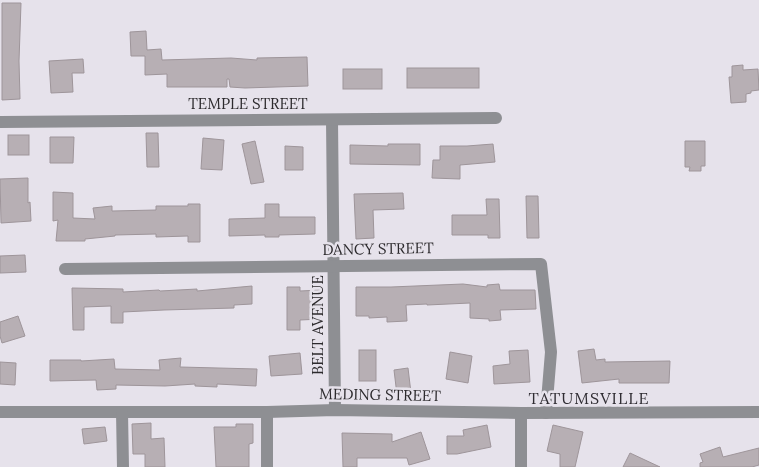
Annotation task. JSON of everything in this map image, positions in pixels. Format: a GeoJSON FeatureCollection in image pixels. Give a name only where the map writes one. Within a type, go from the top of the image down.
{"type":"FeatureCollection","features":[{"type":"Feature","properties":{"kind":"street","name":"TEMPLE STREET"},"geometry":{"type":"LineString","coordinates":[[0,122],[496,118]]}},
{"type":"Feature","properties":{"kind":"street","name":"BELT AVENUE"},"geometry":{"type":"LineString","coordinates":[[332,120],[335,410]]}},
{"type":"Feature","properties":{"kind":"street","name":"DANCY STREET"},"geometry":{"type":"LineString","coordinates":[[65,269],[541,264],[551,352],[546,413]]}},
{"type":"Feature","properties":{"kind":"street","name":"MEDING STREET"},"geometry":{"type":"LineString","coordinates":[[0,412],[267,412],[335,410],[521,413],[759,412]]}},
{"type":"Feature","properties":{"kind":"street"},"geometry":{"type":"LineString","coordinates":[[122,412],[122,467]]}},
{"type":"Feature","properties":{"kind":"street"},"geometry":{"type":"LineString","coordinates":[[267,412],[267,467]]}},
{"type":"Feature","properties":{"kind":"street"},"geometry":{"type":"LineString","coordinates":[[521,413],[521,467]]}},
{"type":"Feature","properties":{"kind":"building"},"geometry":{"type":"Polygon","coordinates":[[[2,3],[21,3],[20,99],[2,100],[2,3]]]}},
{"type":"Feature","properties":{"kind":"building"},"geometry":{"type":"Polygon","coordinates":[[[146,31],[147,50],[161,49],[162,60],[231,58],[257,60],[257,58],[307,57],[308,86],[230,87],[229,79],[227,79],[227,87],[167,87],[167,74],[145,75],[145,56],[131,56],[130,32],[146,31]]]}},
{"type":"Feature","properties":{"kind":"building"},"geometry":{"type":"Polygon","coordinates":[[[83,59],[84,73],[72,73],[73,92],[51,93],[49,61],[83,59]]]}},
{"type":"Feature","properties":{"kind":"building"},"geometry":{"type":"Polygon","coordinates":[[[743,65],[743,70],[758,69],[759,90],[746,94],[746,102],[731,103],[729,77],[732,77],[732,66],[743,65]]]}},
{"type":"Feature","properties":{"kind":"building"},"geometry":{"type":"Polygon","coordinates":[[[407,68],[479,68],[479,88],[407,88],[407,68]]]}},
{"type":"Feature","properties":{"kind":"building"},"geometry":{"type":"Polygon","coordinates":[[[343,69],[382,69],[382,89],[343,89],[343,69]]]}},
{"type":"Feature","properties":{"kind":"building"},"geometry":{"type":"Polygon","coordinates":[[[146,133],[158,133],[159,167],[147,167],[146,133]]]}},
{"type":"Feature","properties":{"kind":"building"},"geometry":{"type":"Polygon","coordinates":[[[8,135],[29,135],[29,155],[8,155],[8,135]]]}},
{"type":"Feature","properties":{"kind":"building"},"geometry":{"type":"Polygon","coordinates":[[[50,137],[74,137],[73,163],[50,163],[50,137]]]}},
{"type":"Feature","properties":{"kind":"building"},"geometry":{"type":"Polygon","coordinates":[[[203,138],[224,140],[222,170],[201,169],[203,138]]]}},
{"type":"Feature","properties":{"kind":"building"},"geometry":{"type":"Polygon","coordinates":[[[255,141],[264,182],[251,184],[242,144],[255,141]]]}},
{"type":"Feature","properties":{"kind":"building"},"geometry":{"type":"Polygon","coordinates":[[[685,141],[705,141],[705,166],[701,166],[701,171],[689,171],[690,167],[685,167],[685,141]]]}},
{"type":"Feature","properties":{"kind":"building"},"geometry":{"type":"Polygon","coordinates":[[[388,144],[420,144],[420,165],[350,164],[350,145],[388,146],[388,144]]]}},
{"type":"Feature","properties":{"kind":"building"},"geometry":{"type":"Polygon","coordinates":[[[493,144],[495,162],[460,165],[460,179],[432,178],[433,160],[440,160],[440,146],[493,144]]]}},
{"type":"Feature","properties":{"kind":"building"},"geometry":{"type":"Polygon","coordinates":[[[285,146],[303,147],[303,170],[285,170],[285,146]]]}},
{"type":"Feature","properties":{"kind":"building"},"geometry":{"type":"Polygon","coordinates":[[[28,178],[28,203],[30,202],[31,221],[1,223],[0,179],[28,178]]]}},
{"type":"Feature","properties":{"kind":"building"},"geometry":{"type":"Polygon","coordinates":[[[53,192],[73,193],[73,218],[95,219],[93,208],[112,206],[112,211],[156,210],[156,206],[200,204],[200,242],[188,242],[188,236],[156,237],[156,234],[115,235],[85,239],[85,241],[56,241],[58,220],[53,221],[53,192]]]}},
{"type":"Feature","properties":{"kind":"building"},"geometry":{"type":"Polygon","coordinates":[[[403,193],[404,209],[373,210],[374,238],[356,239],[354,194],[403,193]]]}},
{"type":"Feature","properties":{"kind":"building"},"geometry":{"type":"Polygon","coordinates":[[[526,196],[538,196],[539,238],[527,238],[526,196]]]}},
{"type":"Feature","properties":{"kind":"building"},"geometry":{"type":"Polygon","coordinates":[[[486,199],[499,199],[500,238],[488,238],[488,235],[452,235],[452,215],[487,215],[486,199]]]}},
{"type":"Feature","properties":{"kind":"building"},"geometry":{"type":"Polygon","coordinates":[[[265,204],[279,204],[279,217],[315,217],[315,234],[279,235],[279,237],[265,237],[265,235],[229,236],[229,219],[265,218],[265,204]]]}},
{"type":"Feature","properties":{"kind":"building"},"geometry":{"type":"Polygon","coordinates":[[[25,255],[26,272],[0,273],[0,256],[25,255]]]}},
{"type":"Feature","properties":{"kind":"building"},"geometry":{"type":"Polygon","coordinates":[[[463,284],[487,287],[487,285],[499,284],[500,290],[535,290],[536,309],[500,310],[501,320],[489,321],[489,319],[470,318],[470,303],[406,305],[407,321],[387,322],[387,317],[369,318],[369,316],[356,316],[356,287],[463,284]]]}},
{"type":"Feature","properties":{"kind":"building"},"geometry":{"type":"Polygon","coordinates":[[[252,286],[252,304],[234,305],[234,308],[123,312],[123,323],[111,323],[111,306],[84,307],[84,330],[73,330],[72,288],[123,289],[123,292],[197,289],[197,291],[252,286]]]}},
{"type":"Feature","properties":{"kind":"building"},"geometry":{"type":"Polygon","coordinates":[[[287,287],[300,287],[300,291],[320,290],[321,319],[300,320],[300,330],[287,330],[287,287]]]}},
{"type":"Feature","properties":{"kind":"building"},"geometry":{"type":"Polygon","coordinates":[[[18,316],[25,336],[2,343],[0,322],[18,316]]]}},
{"type":"Feature","properties":{"kind":"building"},"geometry":{"type":"Polygon","coordinates":[[[594,349],[596,360],[605,359],[605,362],[670,361],[669,383],[619,383],[619,379],[582,383],[578,351],[594,349]]]}},
{"type":"Feature","properties":{"kind":"building"},"geometry":{"type":"Polygon","coordinates":[[[359,350],[376,350],[376,381],[359,381],[359,350]]]}},
{"type":"Feature","properties":{"kind":"building"},"geometry":{"type":"Polygon","coordinates":[[[528,350],[530,382],[494,384],[493,366],[510,364],[509,351],[528,350]]]}},
{"type":"Feature","properties":{"kind":"building"},"geometry":{"type":"Polygon","coordinates":[[[450,352],[472,356],[468,383],[446,379],[450,352]]]}},
{"type":"Feature","properties":{"kind":"building"},"geometry":{"type":"Polygon","coordinates":[[[300,353],[302,374],[271,376],[269,356],[300,353]]]}},
{"type":"Feature","properties":{"kind":"building"},"geometry":{"type":"Polygon","coordinates":[[[181,358],[180,367],[257,369],[256,386],[217,384],[217,387],[195,386],[195,384],[165,386],[116,385],[116,389],[97,390],[96,380],[50,381],[50,360],[114,359],[115,369],[160,370],[159,360],[181,358]]]}},
{"type":"Feature","properties":{"kind":"building"},"geometry":{"type":"Polygon","coordinates":[[[0,362],[16,363],[15,385],[0,384],[0,362]]]}},
{"type":"Feature","properties":{"kind":"building"},"geometry":{"type":"Polygon","coordinates":[[[408,368],[411,393],[397,395],[394,370],[408,368]]]}},
{"type":"Feature","properties":{"kind":"building"},"geometry":{"type":"Polygon","coordinates":[[[151,423],[151,439],[164,438],[165,467],[145,467],[145,454],[133,454],[132,424],[151,423]]]}},
{"type":"Feature","properties":{"kind":"building"},"geometry":{"type":"Polygon","coordinates":[[[236,424],[253,424],[253,443],[249,444],[249,467],[216,467],[214,427],[236,427],[236,424]]]}},
{"type":"Feature","properties":{"kind":"building"},"geometry":{"type":"Polygon","coordinates":[[[487,425],[491,447],[457,454],[447,454],[447,436],[464,436],[463,430],[487,425]]]}},
{"type":"Feature","properties":{"kind":"building"},"geometry":{"type":"Polygon","coordinates":[[[553,425],[583,432],[575,467],[560,467],[560,454],[547,451],[553,425]]]}},
{"type":"Feature","properties":{"kind":"building"},"geometry":{"type":"Polygon","coordinates":[[[105,427],[107,441],[84,444],[82,429],[105,427]]]}},
{"type":"Feature","properties":{"kind":"building"},"geometry":{"type":"Polygon","coordinates":[[[421,432],[430,459],[409,465],[407,458],[357,458],[357,467],[343,467],[342,433],[392,434],[392,442],[421,432]]]}},
{"type":"Feature","properties":{"kind":"building"},"geometry":{"type":"Polygon","coordinates":[[[720,447],[723,457],[759,448],[759,465],[752,467],[700,467],[700,463],[703,462],[700,454],[720,447]]]}},
{"type":"Feature","properties":{"kind":"building"},"geometry":{"type":"Polygon","coordinates":[[[630,453],[660,467],[623,467],[630,453]]]}},
{"type":"Feature","properties":{"kind":"district","name":"TATUMSVILLE"},"geometry":{"type":"Point","coordinates":[589,398]}}]}
